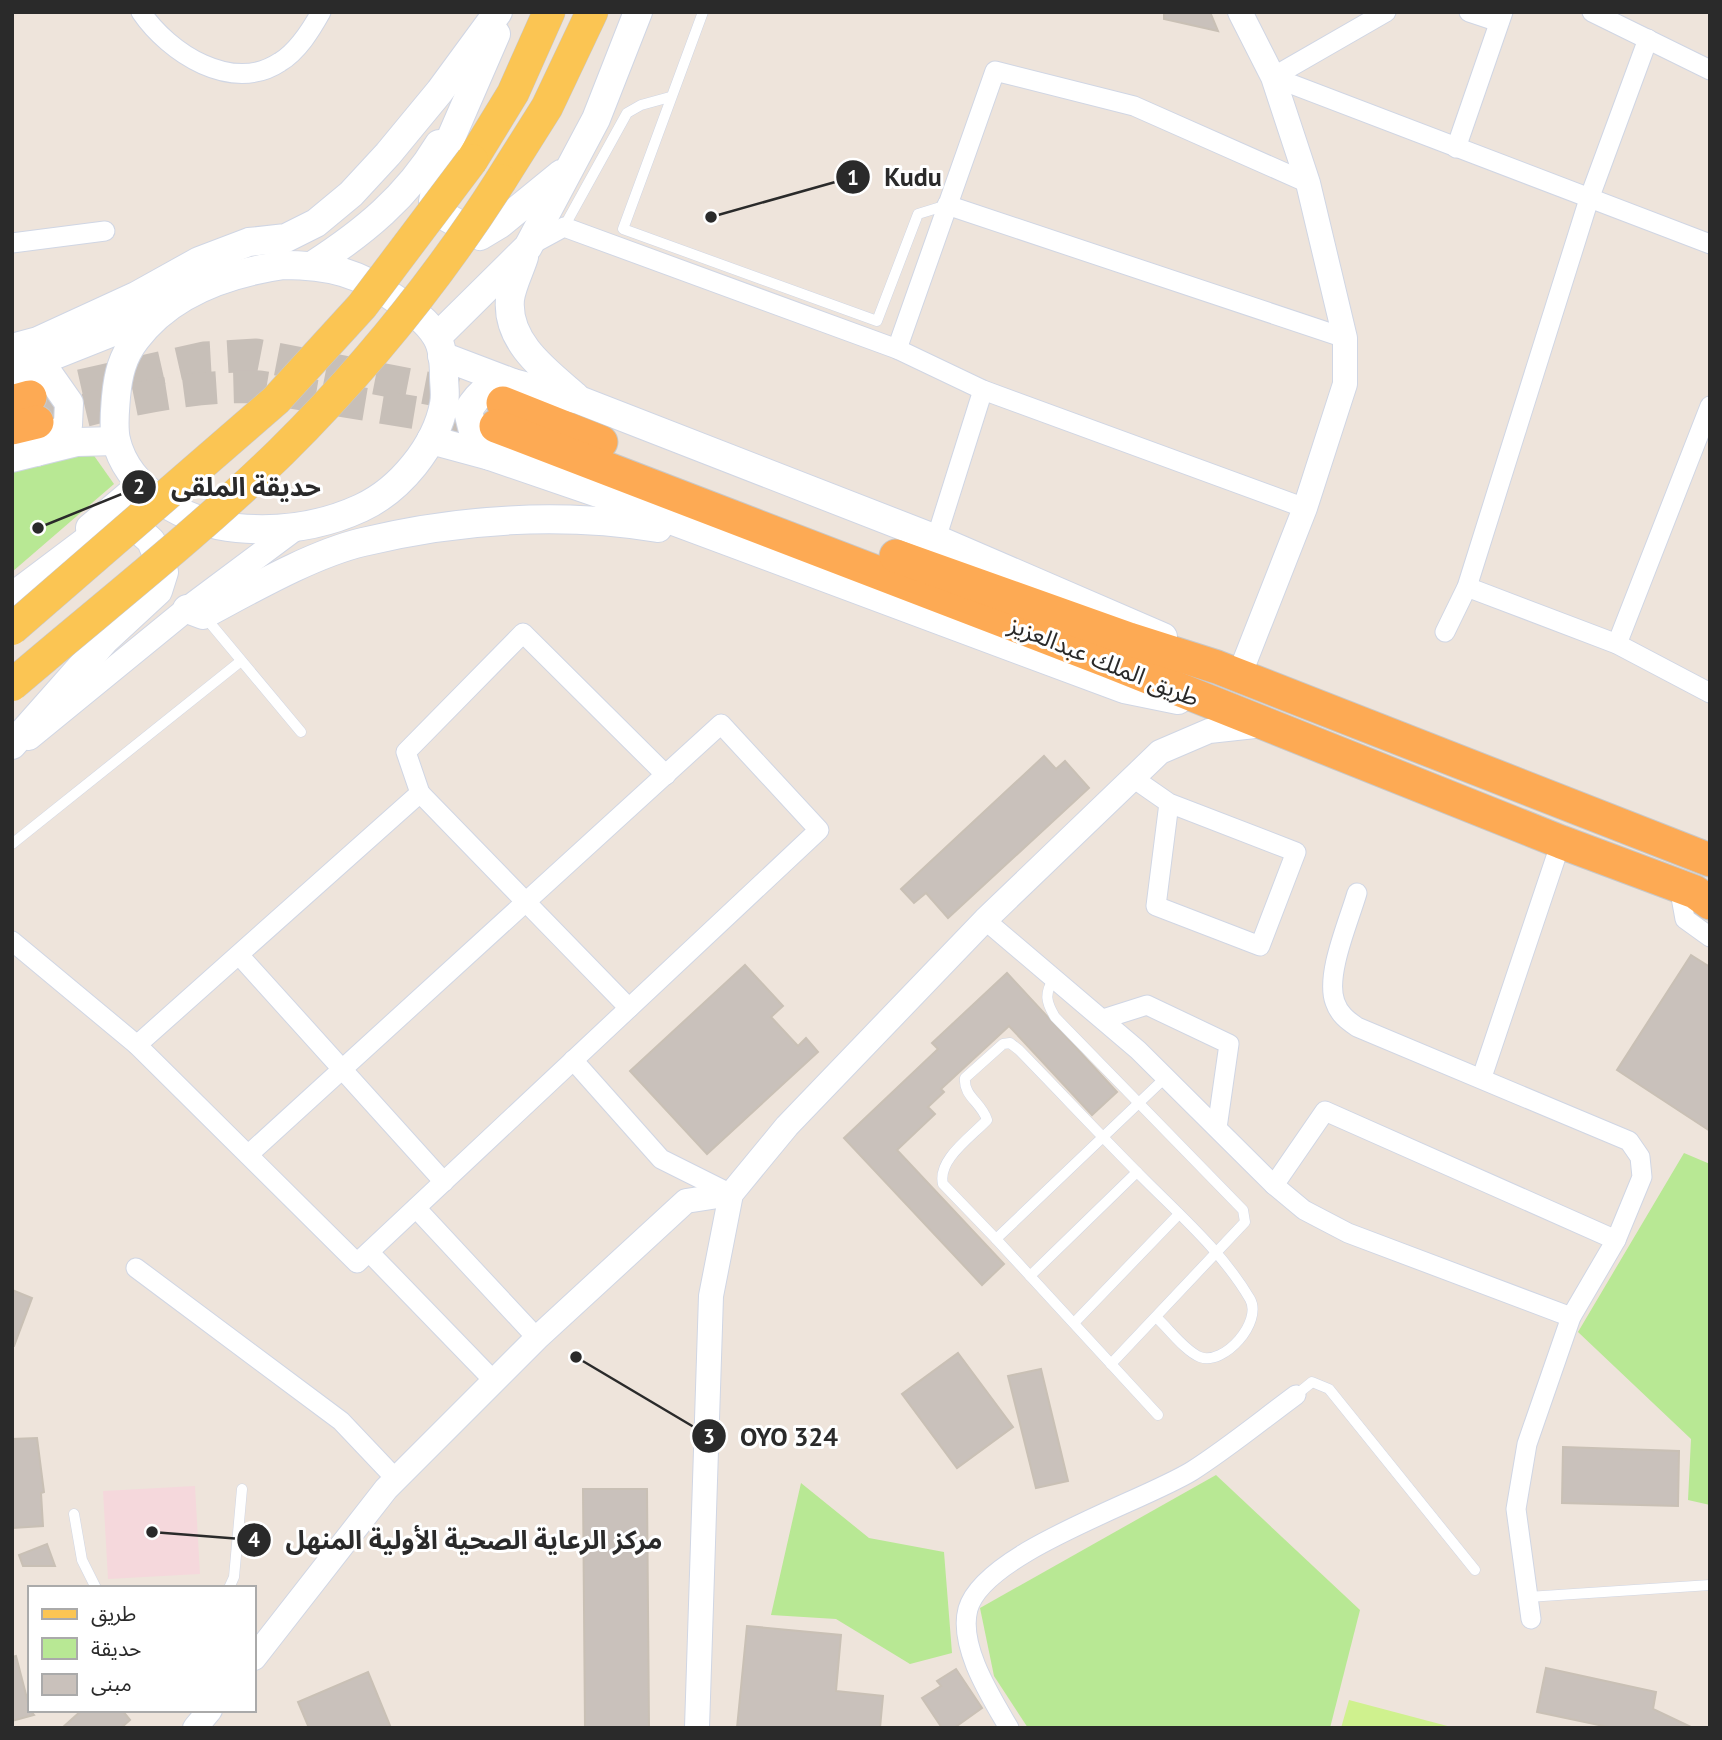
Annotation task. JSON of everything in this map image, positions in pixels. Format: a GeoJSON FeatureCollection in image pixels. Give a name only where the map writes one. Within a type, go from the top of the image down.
{"type":"FeatureCollection","features":[{"type":"Feature","properties":{"kind":"highway","name":"طريق الملك عبدالعزيز"},"geometry":{"type":"LineString","coordinates":[[500,417],[1228,672],[1707,853]]}},
{"type":"Feature","properties":{"kind":"highway","name":"طريق الملك عبدالعزيز"},"geometry":{"type":"LineString","coordinates":[[500,417],[1264,725],[1679,886],[1710,903]]}},
{"type":"Feature","properties":{"kind":"main road"},"geometry":{"type":"LineString","coordinates":[[12,348],[38,341],[135,296],[199,261],[249,242],[286,237],[316,223],[351,194],[388,154],[440,91],[498,12]]}},
{"type":"Feature","properties":{"kind":"main road"},"geometry":{"type":"LineString","coordinates":[[505,12],[440,163],[433,202],[448,218],[480,236],[500,225],[571,166]]}},
{"type":"Feature","properties":{"kind":"main road"},"geometry":{"type":"LineString","coordinates":[[12,629],[276,400],[362,306],[472,160],[513,93],[550,12]]}},
{"type":"Feature","properties":{"kind":"main road"},"geometry":{"type":"LineString","coordinates":[[12,685],[280,453],[390,335],[453,253],[547,107],[592,12]]}},
{"type":"Feature","properties":{"kind":"main road"},"geometry":{"type":"LineString","coordinates":[[638,12],[596,118],[528,247],[510,300],[518,340],[539,365],[579,400],[936,539],[1151,631],[1228,672]]}},
{"type":"Feature","properties":{"kind":"main road"},"geometry":{"type":"LineString","coordinates":[[313,265],[356,237],[392,207],[428,162],[472,91]]}},
{"type":"Feature","properties":{"kind":"main road"},"geometry":{"type":"LineString","coordinates":[[165,311],[136,338],[118,369],[114,419],[116,441],[141,485],[158,499],[191,516],[234,528],[293,530],[362,508],[394,485],[421,457],[431,440],[445,403],[440,346],[528,247]]}},
{"type":"Feature","properties":{"kind":"main road"},"geometry":{"type":"LineString","coordinates":[[116,441],[76,442],[21,413],[195,289],[254,270],[313,265],[369,280],[416,314],[500,417],[716,537],[1124,689],[1224,709]]}},
{"type":"Feature","properties":{"kind":"main road"},"geometry":{"type":"LineString","coordinates":[[431,440],[500,417],[579,400]]}},
{"type":"Feature","properties":{"kind":"main road"},"geometry":{"type":"LineString","coordinates":[[12,596],[141,485]]}},
{"type":"Feature","properties":{"kind":"main road"},"geometry":{"type":"LineString","coordinates":[[195,612],[361,542],[459,526],[551,518],[627,523],[716,537]]}},
{"type":"Feature","properties":{"kind":"main road"},"geometry":{"type":"LineString","coordinates":[[12,596],[89,539],[129,521],[151,541],[164,572],[158,591],[105,640],[12,745]]}},
{"type":"Feature","properties":{"kind":"street"},"geometry":{"type":"LineString","coordinates":[[141,12],[159,35],[181,52],[206,67],[236,72],[259,71],[281,62],[309,33],[321,12]]}},
{"type":"Feature","properties":{"kind":"street"},"geometry":{"type":"LineString","coordinates":[[1228,672],[1305,508],[1345,384],[1345,338],[1308,183],[1273,77],[1240,12]]}},
{"type":"Feature","properties":{"kind":"street"},"geometry":{"type":"LineString","coordinates":[[1273,77],[1386,12]]}},
{"type":"Feature","properties":{"kind":"street"},"geometry":{"type":"LineString","coordinates":[[1457,148],[1501,17],[1469,12]]}},
{"type":"Feature","properties":{"kind":"street"},"geometry":{"type":"LineString","coordinates":[[1592,12],[1710,69]]}},
{"type":"Feature","properties":{"kind":"street"},"geometry":{"type":"LineString","coordinates":[[1445,632],[1467,587],[1589,199],[1648,40]]}},
{"type":"Feature","properties":{"kind":"street"},"geometry":{"type":"LineString","coordinates":[[897,349],[995,71],[1134,106],[1308,183]]}},
{"type":"Feature","properties":{"kind":"street"},"geometry":{"type":"LineString","coordinates":[[1273,77],[1710,244]]}},
{"type":"Feature","properties":{"kind":"street"},"geometry":{"type":"LineString","coordinates":[[947,205],[1345,338]]}},
{"type":"Feature","properties":{"kind":"street"},"geometry":{"type":"LineString","coordinates":[[528,247],[564,227],[897,349],[983,390],[1305,508]]}},
{"type":"Feature","properties":{"kind":"street"},"geometry":{"type":"LineString","coordinates":[[12,243],[105,231]]}},
{"type":"Feature","properties":{"kind":"street"},"geometry":{"type":"LineString","coordinates":[[936,539],[983,390]]}},
{"type":"Feature","properties":{"kind":"street"},"geometry":{"type":"LineString","coordinates":[[1618,644],[1710,407]]}},
{"type":"Feature","properties":{"kind":"street"},"geometry":{"type":"LineString","coordinates":[[12,752],[195,612],[293,530]]}},
{"type":"Feature","properties":{"kind":"street"},"geometry":{"type":"LineString","coordinates":[[1467,587],[1618,644],[1710,692]]}},
{"type":"Feature","properties":{"kind":"street"},"geometry":{"type":"LineString","coordinates":[[629,1008],[420,793],[405,751],[523,634],[666,775]]}},
{"type":"Feature","properties":{"kind":"street"},"geometry":{"type":"LineString","coordinates":[[12,941],[137,1045],[248,1155],[357,1263],[819,830],[721,724],[248,1155]]}},
{"type":"Feature","properties":{"kind":"street"},"geometry":{"type":"LineString","coordinates":[[697,1728],[711,1296],[731,1194],[787,1126],[985,920],[1160,752],[1209,731],[1264,725]]}},
{"type":"Feature","properties":{"kind":"street"},"geometry":{"type":"LineString","coordinates":[[1133,778],[1169,803],[1296,852],[1260,946],[1156,906],[1169,803]]}},
{"type":"Feature","properties":{"kind":"street"},"geometry":{"type":"LineString","coordinates":[[137,1045],[420,793]]}},
{"type":"Feature","properties":{"kind":"street"},"geometry":{"type":"LineString","coordinates":[[1482,1077],[1561,842]]}},
{"type":"Feature","properties":{"kind":"street"},"geometry":{"type":"LineString","coordinates":[[1679,886],[1685,919],[1710,937]]}},
{"type":"Feature","properties":{"kind":"street"},"geometry":{"type":"LineString","coordinates":[[1357,893],[1331,983],[1335,1002],[1342,1015],[1357,1027],[1629,1140],[1640,1157],[1642,1177],[1616,1240],[1571,1317],[1527,1444],[1516,1509],[1531,1619]]}},
{"type":"Feature","properties":{"kind":"street"},"geometry":{"type":"LineString","coordinates":[[985,920],[1103,1019],[1166,1077],[1274,1185],[1304,1210],[1348,1233],[1571,1317]]}},
{"type":"Feature","properties":{"kind":"street"},"geometry":{"type":"LineString","coordinates":[[239,955],[444,1182]]}},
{"type":"Feature","properties":{"kind":"street"},"geometry":{"type":"LineString","coordinates":[[1103,1019],[1147,1005],[1229,1044],[1217,1128]]}},
{"type":"Feature","properties":{"kind":"street"},"geometry":{"type":"LineString","coordinates":[[573,1060],[661,1159],[731,1194]]}},
{"type":"Feature","properties":{"kind":"street"},"geometry":{"type":"LineString","coordinates":[[1274,1185],[1325,1111],[1616,1240]]}},
{"type":"Feature","properties":{"kind":"street"},"geometry":{"type":"LineString","coordinates":[[256,1651],[396,1479],[537,1338],[686,1201],[731,1194]]}},
{"type":"Feature","properties":{"kind":"street"},"geometry":{"type":"LineString","coordinates":[[416,1208],[537,1338]]}},
{"type":"Feature","properties":{"kind":"street"},"geometry":{"type":"LineString","coordinates":[[369,1252],[494,1381]]}},
{"type":"Feature","properties":{"kind":"street"},"geometry":{"type":"LineString","coordinates":[[136,1268],[341,1420],[396,1479]]}},
{"type":"Feature","properties":{"kind":"street"},"geometry":{"type":"LineString","coordinates":[[1009,1728],[974,1663],[968,1609],[978,1591],[998,1570],[1050,1540],[1191,1472],[1296,1395]]}},
{"type":"Feature","properties":{"kind":"street"},"geometry":{"type":"LineString","coordinates":[[195,1728],[208,1712]]}},
{"type":"Feature","properties":{"kind":"lane"},"geometry":{"type":"LineString","coordinates":[[703,12],[622,229],[877,321],[918,214],[947,205]]}},
{"type":"Feature","properties":{"kind":"lane"},"geometry":{"type":"LineString","coordinates":[[564,227],[626,113],[641,105],[670,97]]}},
{"type":"Feature","properties":{"kind":"lane"},"geometry":{"type":"LineString","coordinates":[[195,612],[242,661],[301,732]]}},
{"type":"Feature","properties":{"kind":"lane"},"geometry":{"type":"LineString","coordinates":[[12,844],[242,661]]}},
{"type":"Feature","properties":{"kind":"lane"},"geometry":{"type":"LineString","coordinates":[[1054,978],[1048,988],[1046,1001],[1055,1017],[1243,1210],[1245,1222],[1111,1364]]}},
{"type":"Feature","properties":{"kind":"lane"},"geometry":{"type":"LineString","coordinates":[[1157,1318],[1198,1357],[1212,1359],[1226,1352],[1245,1331],[1253,1314],[1252,1302],[1217,1252],[1010,1043],[1003,1044],[965,1077],[967,1093],[985,1112],[987,1120],[943,1166],[943,1184],[1158,1415]]}},
{"type":"Feature","properties":{"kind":"lane"},"geometry":{"type":"LineString","coordinates":[[996,1239],[1101,1136],[1166,1077]]}},
{"type":"Feature","properties":{"kind":"lane"},"geometry":{"type":"LineString","coordinates":[[1030,1276],[1137,1172]]}},
{"type":"Feature","properties":{"kind":"lane"},"geometry":{"type":"LineString","coordinates":[[1074,1323],[1179,1214]]}},
{"type":"Feature","properties":{"kind":"lane"},"geometry":{"type":"LineString","coordinates":[[1296,1395],[1312,1382],[1329,1389],[1475,1570]]}},
{"type":"Feature","properties":{"kind":"lane"},"geometry":{"type":"LineString","coordinates":[[230,1586],[234,1577],[242,1489]]}},
{"type":"Feature","properties":{"kind":"lane"},"geometry":{"type":"LineString","coordinates":[[74,1514],[82,1560],[95,1586]]}},
{"type":"Feature","properties":{"kind":"lane"},"geometry":{"type":"LineString","coordinates":[[1528,1597],[1710,1585]]}},
{"type":"Feature","properties":{"kind":"shaded area"},"geometry":{"type":"Polygon","coordinates":[[[195,1486],[200,1574],[108,1579],[103,1491],[195,1486]]]}},
{"type":"Feature","properties":{"kind":"green space"},"geometry":{"type":"Polygon","coordinates":[[[90,450],[114,484],[12,572],[12,467],[90,450]]]}},
{"type":"Feature","properties":{"kind":"green space"},"geometry":{"type":"Polygon","coordinates":[[[1684,1153],[1710,1164],[1710,1505],[1688,1500],[1691,1439],[1578,1332],[1684,1153]]]}},
{"type":"Feature","properties":{"kind":"green space"},"geometry":{"type":"Polygon","coordinates":[[[1216,1475],[1360,1610],[1330,1728],[1028,1728],[994,1676],[980,1608],[1216,1475]]]}},
{"type":"Feature","properties":{"kind":"green space"},"geometry":{"type":"Polygon","coordinates":[[[801,1483],[869,1538],[944,1552],[952,1653],[910,1664],[836,1619],[771,1615],[801,1483]]]}},
{"type":"Feature","properties":{"kind":"green space"},"geometry":{"type":"Polygon","coordinates":[[[1349,1700],[1455,1728],[1341,1728],[1349,1700]]]}},
{"type":"Feature","properties":{"kind":"building"},"geometry":{"type":"Polygon","coordinates":[[[1164,12],[1210,12],[1218,31],[1164,19],[1164,12]]]}},
{"type":"Feature","properties":{"kind":"building"},"geometry":{"type":"Polygon","coordinates":[[[1044,756],[1056,769],[1065,761],[1089,788],[948,918],[926,893],[914,903],[901,889],[1044,756]]]}},
{"type":"Feature","properties":{"kind":"building"},"geometry":{"type":"Polygon","coordinates":[[[1691,955],[1710,967],[1710,1131],[1617,1070],[1691,955]]]}},
{"type":"Feature","properties":{"kind":"building"},"geometry":{"type":"Polygon","coordinates":[[[745,965],[783,1006],[771,1017],[798,1046],[806,1038],[818,1052],[707,1154],[630,1071],[745,965]]]}},
{"type":"Feature","properties":{"kind":"building"},"geometry":{"type":"Polygon","coordinates":[[[1007,973],[1117,1092],[1092,1115],[1009,1026],[941,1089],[944,1092],[928,1107],[935,1114],[897,1150],[1004,1264],[982,1285],[844,1138],[938,1049],[932,1043],[1007,973]]]}},
{"type":"Feature","properties":{"kind":"building"},"geometry":{"type":"Polygon","coordinates":[[[12,1290],[32,1298],[14,1346],[12,1346],[12,1290]]]}},
{"type":"Feature","properties":{"kind":"building"},"geometry":{"type":"Polygon","coordinates":[[[958,1353],[1013,1427],[957,1468],[902,1394],[958,1353]]]}},
{"type":"Feature","properties":{"kind":"building"},"geometry":{"type":"Polygon","coordinates":[[[1041,1369],[1068,1481],[1036,1488],[1008,1376],[1041,1369]]]}},
{"type":"Feature","properties":{"kind":"building"},"geometry":{"type":"Polygon","coordinates":[[[37,1438],[44,1492],[41,1493],[43,1526],[13,1528],[12,1439],[37,1438]]]}},
{"type":"Feature","properties":{"kind":"building"},"geometry":{"type":"Polygon","coordinates":[[[1563,1447],[1679,1451],[1678,1506],[1562,1503],[1563,1447]]]}},
{"type":"Feature","properties":{"kind":"building"},"geometry":{"type":"Polygon","coordinates":[[[583,1489],[647,1489],[649,1728],[585,1728],[583,1489]]]}},
{"type":"Feature","properties":{"kind":"building"},"geometry":{"type":"Polygon","coordinates":[[[47,1544],[55,1566],[23,1566],[19,1555],[47,1544]]]}},
{"type":"Feature","properties":{"kind":"building"},"geometry":{"type":"Polygon","coordinates":[[[747,1626],[841,1635],[836,1691],[883,1696],[880,1728],[737,1728],[747,1626]]]}},
{"type":"Feature","properties":{"kind":"building"},"geometry":{"type":"Polygon","coordinates":[[[16,1656],[28,1712],[34,1715],[12,1721],[12,1657],[16,1656]]]}},
{"type":"Feature","properties":{"kind":"building"},"geometry":{"type":"Polygon","coordinates":[[[1546,1668],[1656,1692],[1653,1709],[1693,1728],[1613,1728],[1537,1712],[1546,1668]]]}},
{"type":"Feature","properties":{"kind":"building"},"geometry":{"type":"Polygon","coordinates":[[[956,1669],[982,1708],[954,1728],[942,1728],[922,1698],[941,1686],[937,1681],[956,1669]]]}},
{"type":"Feature","properties":{"kind":"building"},"geometry":{"type":"Polygon","coordinates":[[[368,1672],[391,1728],[309,1728],[298,1702],[368,1672]]]}},
{"type":"Feature","properties":{"kind":"building"},"geometry":{"type":"Polygon","coordinates":[[[80,1712],[124,1712],[130,1720],[121,1728],[62,1728],[80,1712]]]}},
{"type":"Feature","properties":{"kind":"tunnel"},"geometry":{"type":"LineString","coordinates":[[32,397],[204,358],[256,355],[473,397]]}},
{"type":"Feature","properties":{"kind":"tunnel"},"geometry":{"type":"LineString","coordinates":[[37,422],[148,397],[232,387],[260,387],[472,422]]}},
{"type":"Feature","properties":{"kind":"place","name":"Kudu"},"geometry":{"type":"Point","coordinates":[711,217]}},
{"type":"Feature","properties":{"kind":"place","name":"حديقة الملقى"},"geometry":{"type":"Point","coordinates":[38,528]}},
{"type":"Feature","properties":{"kind":"place","name":"OYO 324"},"geometry":{"type":"Point","coordinates":[576,1357]}},
{"type":"Feature","properties":{"kind":"place","name":"مركز الرعاية الصحية الأولية المنهل"},"geometry":{"type":"Point","coordinates":[152,1532]}}]}
